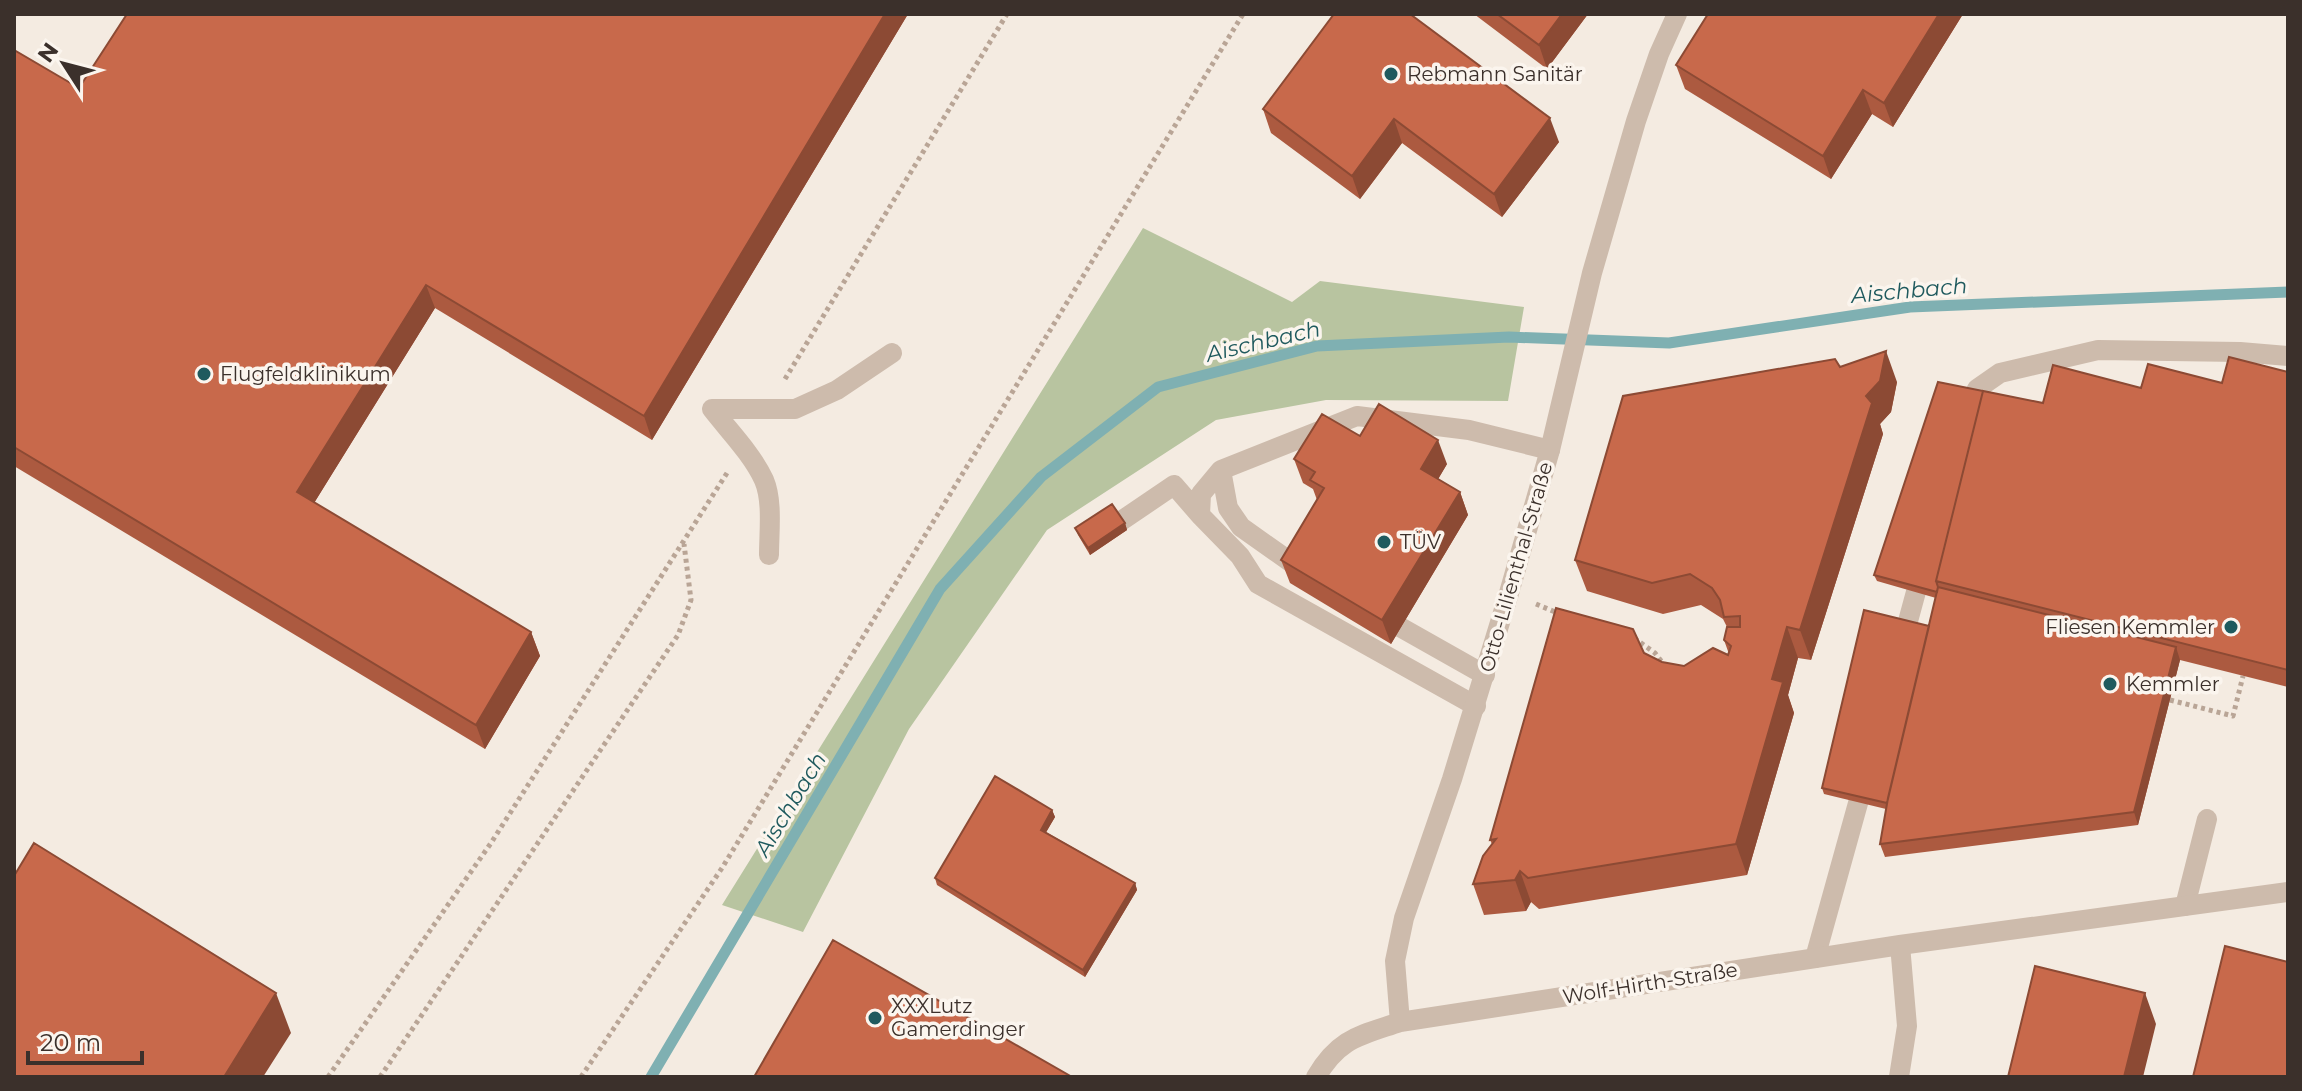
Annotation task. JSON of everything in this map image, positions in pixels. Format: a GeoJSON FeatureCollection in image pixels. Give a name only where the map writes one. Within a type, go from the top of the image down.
{"type":"FeatureCollection","features":[{"type":"Feature","properties":{"kind":"street","name":"Otto-Lilienthal-Straße"},"geometry":{"type":"LineString","coordinates":[[1400,1022],[1395,961],[1404,918],[1476,706],[1550,450],[1592,273],[1636,121],[1659,54],[1677,14]]}},
{"type":"Feature","properties":{"kind":"street"},"geometry":{"type":"LineString","coordinates":[[1961,429],[1977,389],[2000,373],[2098,350],[2240,352],[2288,356]]}},
{"type":"Feature","properties":{"kind":"street"},"geometry":{"type":"LineString","coordinates":[[769,555],[769,510],[765,482],[712,409],[795,409],[837,390],[892,353]]}},
{"type":"Feature","properties":{"kind":"street"},"geometry":{"type":"LineString","coordinates":[[1200,515],[1201,494],[1221,470],[1357,416],[1469,430],[1550,450]]}},
{"type":"Feature","properties":{"kind":"street"},"geometry":{"type":"LineString","coordinates":[[1221,470],[1228,508],[1241,527],[1299,568]]}},
{"type":"Feature","properties":{"kind":"street"},"geometry":{"type":"LineString","coordinates":[[1121,521],[1174,485],[1240,556],[1258,584],[1476,706]]}},
{"type":"Feature","properties":{"kind":"street"},"geometry":{"type":"LineString","coordinates":[[1894,671],[1928,550]]}},
{"type":"Feature","properties":{"kind":"street"},"geometry":{"type":"LineString","coordinates":[[1400,627],[1485,675]]}},
{"type":"Feature","properties":{"kind":"street"},"geometry":{"type":"LineString","coordinates":[[1815,958],[1869,762]]}},
{"type":"Feature","properties":{"kind":"street"},"geometry":{"type":"LineString","coordinates":[[2185,906],[2207,819]]}},
{"type":"Feature","properties":{"kind":"street","name":"Wolf-Hirth-Straße"},"geometry":{"type":"LineString","coordinates":[[1400,1022],[1900,945],[2288,892]]}},
{"type":"Feature","properties":{"kind":"street"},"geometry":{"type":"LineString","coordinates":[[1899,1077],[1907,1026],[1900,945]]}},
{"type":"Feature","properties":{"kind":"street"},"geometry":{"type":"LineString","coordinates":[[1316,1077],[1326,1059],[1346,1041],[1400,1022]]}},
{"type":"Feature","properties":{"kind":"path"},"geometry":{"type":"LineString","coordinates":[[768,409],[1007,14]]}},
{"type":"Feature","properties":{"kind":"path"},"geometry":{"type":"LineString","coordinates":[[581,1077],[722,868],[1243,14]]}},
{"type":"Feature","properties":{"kind":"path"},"geometry":{"type":"LineString","coordinates":[[328,1077],[491,843],[743,448]]}},
{"type":"Feature","properties":{"kind":"path"},"geometry":{"type":"LineString","coordinates":[[380,1077],[678,635],[691,600],[684,542]]}},
{"type":"Feature","properties":{"kind":"path"},"geometry":{"type":"LineString","coordinates":[[1621,633],[1633,637],[1655,653],[1670,672]]}},
{"type":"Feature","properties":{"kind":"path"},"geometry":{"type":"LineString","coordinates":[[2170,700],[2233,716],[2243,676]]}},
{"type":"Feature","properties":{"kind":"green space"},"geometry":{"type":"Polygon","coordinates":[[[1143,228],[1292,302],[1320,281],[1524,307],[1508,401],[1326,400],[1216,420],[1047,530],[909,729],[803,932],[722,905],[1143,228]]]}},
{"type":"Feature","properties":{"kind":"building","name":"Flugfeldklinikum"},"geometry":{"type":"Polygon","coordinates":[[[127,14],[885,14],[644,416],[426,285],[297,492],[531,632],[476,725],[14,447],[14,50],[79,88],[127,14]]]}},
{"type":"Feature","properties":{"kind":"building","name":"Rebmann Sanitär"},"geometry":{"type":"Polygon","coordinates":[[[1334,14],[1410,14],[1550,118],[1494,194],[1394,119],[1352,176],[1263,109],[1334,14]]]}},
{"type":"Feature","properties":{"kind":"building"},"geometry":{"type":"Polygon","coordinates":[[[1497,14],[1562,14],[1539,45],[1497,14]]]}},
{"type":"Feature","properties":{"kind":"building"},"geometry":{"type":"Polygon","coordinates":[[[1708,14],[1939,14],[1884,103],[1863,90],[1823,156],[1676,65],[1708,14]]]}},
{"type":"Feature","properties":{"kind":"building"},"geometry":{"type":"Polygon","coordinates":[[[1886,351],[1880,381],[1866,396],[1872,403],[1800,630],[1787,627],[1772,679],[1783,682],[1736,844],[1528,878],[1520,871],[1515,880],[1473,884],[1483,856],[1496,839],[1490,840],[1556,608],[1633,629],[1644,653],[1662,662],[1684,666],[1713,648],[1728,655],[1731,646],[1724,640],[1727,627],[1740,627],[1740,616],[1724,617],[1720,600],[1712,588],[1690,574],[1652,583],[1575,560],[1623,396],[1835,359],[1840,367],[1886,351]]]}},
{"type":"Feature","properties":{"kind":"building"},"geometry":{"type":"Polygon","coordinates":[[[2229,357],[2288,372],[2288,670],[1936,581],[1983,391],[2043,403],[2053,365],[2141,388],[2148,364],[2222,383],[2229,357]]]}},
{"type":"Feature","properties":{"kind":"building"},"geometry":{"type":"Polygon","coordinates":[[[1938,382],[1983,391],[1936,581],[1937,592],[1874,575],[1938,382]]]}},
{"type":"Feature","properties":{"kind":"building","name":"TÜV"},"geometry":{"type":"Polygon","coordinates":[[[1379,404],[1438,440],[1421,469],[1460,492],[1382,620],[1281,560],[1324,488],[1310,480],[1315,472],[1294,459],[1322,414],[1360,436],[1379,404]]]}},
{"type":"Feature","properties":{"kind":"building"},"geometry":{"type":"Polygon","coordinates":[[[1112,504],[1125,523],[1088,548],[1075,528],[1112,504]]]}},
{"type":"Feature","properties":{"kind":"building"},"geometry":{"type":"Polygon","coordinates":[[[1938,587],[2176,647],[2134,812],[1880,844],[1938,587]]]}},
{"type":"Feature","properties":{"kind":"building"},"geometry":{"type":"Polygon","coordinates":[[[1864,610],[1929,626],[1887,803],[1822,788],[1864,610]]]}},
{"type":"Feature","properties":{"kind":"building"},"geometry":{"type":"Polygon","coordinates":[[[995,776],[1052,810],[1041,830],[1135,883],[1083,970],[935,878],[995,776]]]}},
{"type":"Feature","properties":{"kind":"building"},"geometry":{"type":"Polygon","coordinates":[[[34,843],[276,993],[224,1077],[14,1077],[14,876],[34,843]]]}},
{"type":"Feature","properties":{"kind":"building","name":"XXXLutz Gamerdinger"},"geometry":{"type":"Polygon","coordinates":[[[833,940],[1072,1077],[754,1077],[833,940]]]}},
{"type":"Feature","properties":{"kind":"building"},"geometry":{"type":"Polygon","coordinates":[[[2225,946],[2288,962],[2288,1077],[2193,1077],[2225,946]]]}},
{"type":"Feature","properties":{"kind":"building"},"geometry":{"type":"Polygon","coordinates":[[[2035,966],[2145,993],[2124,1077],[2008,1077],[2035,966]]]}},
{"type":"Feature","properties":{"kind":"waterway","name":"Aischbach"},"geometry":{"type":"LineString","coordinates":[[651,1077],[940,589],[1041,477],[1158,387],[1317,346],[1509,337],[1669,343],[1910,307],[2288,292]]}},
{"type":"Feature","properties":{"kind":"place","name":"Rebmann Sanitär"},"geometry":{"type":"Point","coordinates":[1391,74]}},
{"type":"Feature","properties":{"kind":"place","name":"Flugfeldklinikum"},"geometry":{"type":"Point","coordinates":[204,374]}},
{"type":"Feature","properties":{"kind":"place","name":"TÜV"},"geometry":{"type":"Point","coordinates":[1384,542]}},
{"type":"Feature","properties":{"kind":"place","name":"Fliesen Kemmler"},"geometry":{"type":"Point","coordinates":[2231,627]}},
{"type":"Feature","properties":{"kind":"place","name":"Kemmler"},"geometry":{"type":"Point","coordinates":[2110,684]}},
{"type":"Feature","properties":{"kind":"place","name":"XXXLutz Gamerdinger"},"geometry":{"type":"Point","coordinates":[875,1018]}}]}
